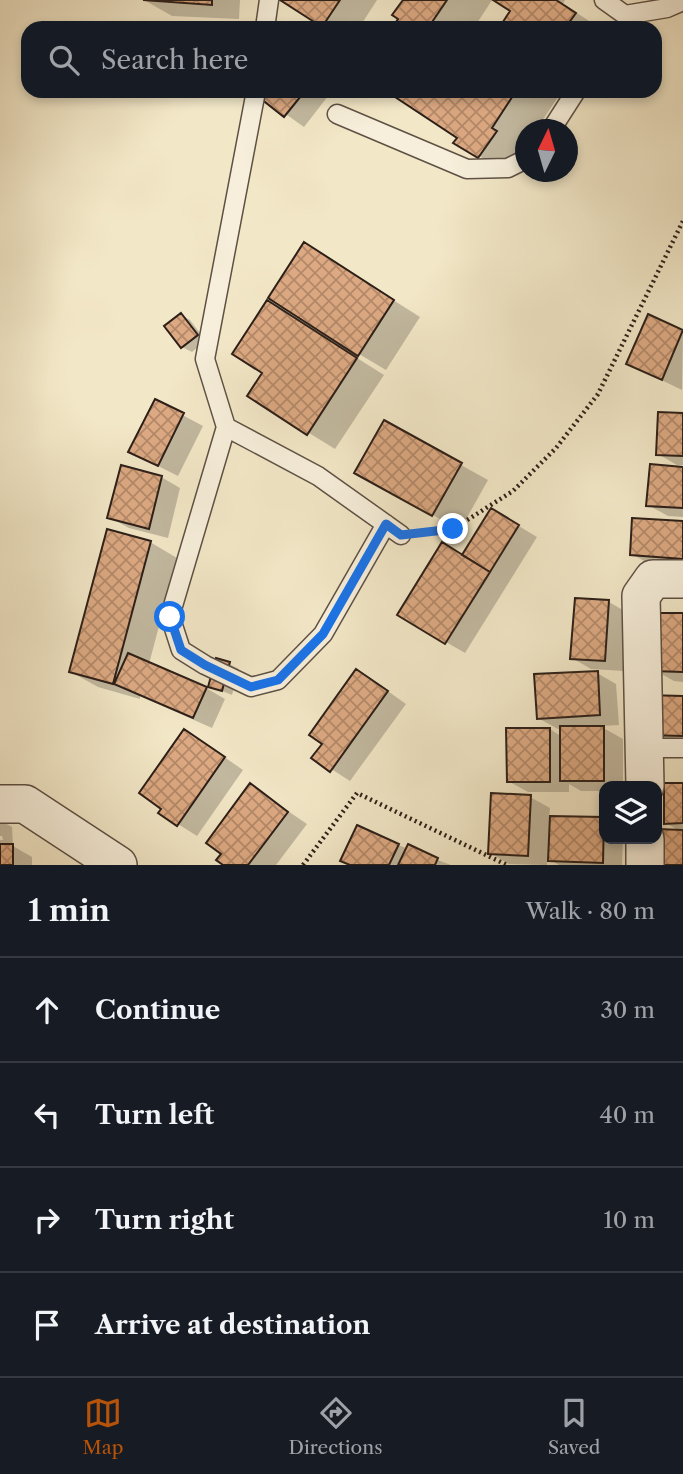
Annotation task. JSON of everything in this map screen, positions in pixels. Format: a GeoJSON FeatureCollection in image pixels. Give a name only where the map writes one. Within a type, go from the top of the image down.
{"type":"FeatureCollection","features":[{"type":"Feature","properties":{"kind":"street"},"geometry":{"type":"LineString","coordinates":[[645,781],[640,596],[653,579],[683,579]]}},
{"type":"Feature","properties":{"kind":"street"},"geometry":{"type":"LineString","coordinates":[[0,804],[25,804],[118,865]]}},
{"type":"Feature","properties":{"kind":"street"},"geometry":{"type":"LineString","coordinates":[[645,844],[645,865]]}},
{"type":"Feature","properties":{"kind":"lane"},"geometry":{"type":"LineString","coordinates":[[266,21],[269,0]]}},
{"type":"Feature","properties":{"kind":"lane"},"geometry":{"type":"LineString","coordinates":[[604,0],[620,21]]}},
{"type":"Feature","properties":{"kind":"lane"},"geometry":{"type":"LineString","coordinates":[[624,21],[683,1]]}},
{"type":"Feature","properties":{"kind":"lane"},"geometry":{"type":"LineString","coordinates":[[226,427],[318,476],[394,530],[323,634],[278,680],[251,687],[181,650],[170,617],[226,427],[205,359],[255,98]]}},
{"type":"Feature","properties":{"kind":"lane"},"geometry":{"type":"LineString","coordinates":[[558,119],[572,98]]}},
{"type":"Feature","properties":{"kind":"lane"},"geometry":{"type":"LineString","coordinates":[[337,114],[467,169],[508,168],[515,164]]}},
{"type":"Feature","properties":{"kind":"lane"},"geometry":{"type":"LineString","coordinates":[[644,748],[683,748]]}},
{"type":"Feature","properties":{"kind":"path"},"geometry":{"type":"LineString","coordinates":[[394,530],[453,529],[513,491],[556,448],[598,394],[683,221]]}},
{"type":"Feature","properties":{"kind":"path"},"geometry":{"type":"LineString","coordinates":[[303,865],[357,793],[507,865]]}},
{"type":"Feature","properties":{"kind":"building"},"geometry":{"type":"Polygon","coordinates":[[[143,0],[212,0],[212,5],[143,0]]]}},
{"type":"Feature","properties":{"kind":"building"},"geometry":{"type":"Polygon","coordinates":[[[280,0],[340,0],[326,21],[313,21],[280,0]]]}},
{"type":"Feature","properties":{"kind":"building"},"geometry":{"type":"Polygon","coordinates":[[[403,0],[447,0],[433,21],[397,21],[398,19],[392,15],[403,0]]]}},
{"type":"Feature","properties":{"kind":"building"},"geometry":{"type":"Polygon","coordinates":[[[493,0],[556,0],[576,13],[570,21],[504,21],[510,11],[493,0]]]}},
{"type":"Feature","properties":{"kind":"building"},"geometry":{"type":"Polygon","coordinates":[[[260,98],[299,98],[284,117],[260,98]]]}},
{"type":"Feature","properties":{"kind":"building"},"geometry":{"type":"Polygon","coordinates":[[[397,98],[511,98],[492,128],[497,131],[478,158],[453,143],[457,138],[397,98]]]}},
{"type":"Feature","properties":{"kind":"building"},"geometry":{"type":"Polygon","coordinates":[[[304,242],[394,300],[358,356],[268,298],[304,242]]]}},
{"type":"Feature","properties":{"kind":"building"},"geometry":{"type":"Polygon","coordinates":[[[267,300],[357,358],[307,435],[247,396],[262,373],[232,354],[267,300]]]}},
{"type":"Feature","properties":{"kind":"building"},"geometry":{"type":"Polygon","coordinates":[[[181,313],[198,335],[181,348],[164,326],[181,313]]]}},
{"type":"Feature","properties":{"kind":"building"},"geometry":{"type":"Polygon","coordinates":[[[648,314],[683,330],[662,380],[626,364],[648,314]]]}},
{"type":"Feature","properties":{"kind":"building"},"geometry":{"type":"Polygon","coordinates":[[[155,399],[184,413],[158,466],[128,452],[155,399]]]}},
{"type":"Feature","properties":{"kind":"building"},"geometry":{"type":"Polygon","coordinates":[[[658,412],[683,413],[683,456],[656,455],[658,412]]]}},
{"type":"Feature","properties":{"kind":"building"},"geometry":{"type":"Polygon","coordinates":[[[384,420],[462,463],[432,516],[354,473],[384,420]]]}},
{"type":"Feature","properties":{"kind":"building"},"geometry":{"type":"Polygon","coordinates":[[[650,464],[683,467],[683,508],[646,506],[650,464]]]}},
{"type":"Feature","properties":{"kind":"building"},"geometry":{"type":"Polygon","coordinates":[[[121,465],[162,476],[149,529],[107,518],[121,465]]]}},
{"type":"Feature","properties":{"kind":"building"},"geometry":{"type":"Polygon","coordinates":[[[491,508],[519,525],[490,572],[462,555],[491,508]]]}},
{"type":"Feature","properties":{"kind":"building"},"geometry":{"type":"Polygon","coordinates":[[[632,518],[683,521],[683,559],[630,555],[632,518]]]}},
{"type":"Feature","properties":{"kind":"building"},"geometry":{"type":"Polygon","coordinates":[[[107,529],[151,541],[113,684],[69,672],[107,529]]]}},
{"type":"Feature","properties":{"kind":"building"},"geometry":{"type":"Polygon","coordinates":[[[442,542],[490,572],[445,644],[397,615],[442,542]]]}},
{"type":"Feature","properties":{"kind":"building"},"geometry":{"type":"Polygon","coordinates":[[[575,598],[609,600],[605,661],[570,659],[575,598]]]}},
{"type":"Feature","properties":{"kind":"building"},"geometry":{"type":"Polygon","coordinates":[[[654,613],[683,613],[683,672],[653,671],[654,613]]]}},
{"type":"Feature","properties":{"kind":"building"},"geometry":{"type":"Polygon","coordinates":[[[128,653],[207,687],[193,718],[114,684],[128,653]]]}},
{"type":"Feature","properties":{"kind":"building"},"geometry":{"type":"Polygon","coordinates":[[[216,658],[230,662],[222,691],[208,687],[216,658]]]}},
{"type":"Feature","properties":{"kind":"building"},"geometry":{"type":"Polygon","coordinates":[[[356,669],[388,691],[330,772],[311,758],[322,744],[309,735],[356,669]]]}},
{"type":"Feature","properties":{"kind":"building"},"geometry":{"type":"Polygon","coordinates":[[[598,671],[600,715],[537,719],[534,674],[598,671]]]}},
{"type":"Feature","properties":{"kind":"building"},"geometry":{"type":"Polygon","coordinates":[[[646,695],[683,696],[683,736],[645,735],[646,695]]]}},
{"type":"Feature","properties":{"kind":"building"},"geometry":{"type":"Polygon","coordinates":[[[560,726],[604,726],[604,781],[560,781],[560,726]]]}},
{"type":"Feature","properties":{"kind":"building"},"geometry":{"type":"Polygon","coordinates":[[[506,728],[550,728],[550,782],[507,782],[506,728]]]}},
{"type":"Feature","properties":{"kind":"building"},"geometry":{"type":"Polygon","coordinates":[[[184,729],[225,757],[177,826],[158,813],[161,809],[139,793],[184,729]]]}},
{"type":"Feature","properties":{"kind":"building"},"geometry":{"type":"Polygon","coordinates":[[[250,783],[288,812],[248,865],[223,865],[216,860],[221,854],[206,843],[250,783]]]}},
{"type":"Feature","properties":{"kind":"building"},"geometry":{"type":"Polygon","coordinates":[[[664,783],[683,783],[683,823],[664,824],[664,783]]]}},
{"type":"Feature","properties":{"kind":"building"},"geometry":{"type":"Polygon","coordinates":[[[491,793],[531,795],[528,856],[488,854],[491,793]]]}},
{"type":"Feature","properties":{"kind":"building"},"geometry":{"type":"Polygon","coordinates":[[[550,816],[599,817],[599,844],[603,844],[603,863],[548,861],[550,816]]]}},
{"type":"Feature","properties":{"kind":"building"},"geometry":{"type":"Polygon","coordinates":[[[357,825],[399,844],[389,865],[350,865],[340,861],[357,825]]]}},
{"type":"Feature","properties":{"kind":"building"},"geometry":{"type":"Polygon","coordinates":[[[662,829],[683,830],[683,865],[650,865],[654,844],[662,844],[662,829]]]}},
{"type":"Feature","properties":{"kind":"building"},"geometry":{"type":"Polygon","coordinates":[[[0,844],[13,844],[13,865],[0,865],[0,844]]]}},
{"type":"Feature","properties":{"kind":"building"},"geometry":{"type":"Polygon","coordinates":[[[408,844],[438,858],[435,865],[398,865],[408,844]]]}},
{"type":"Feature","properties":{"kind":"route"},"geometry":{"type":"LineString","coordinates":[[170,617],[181,650],[205,665],[251,687],[278,680],[323,634],[386,524],[401,535],[453,529]]}}]}
